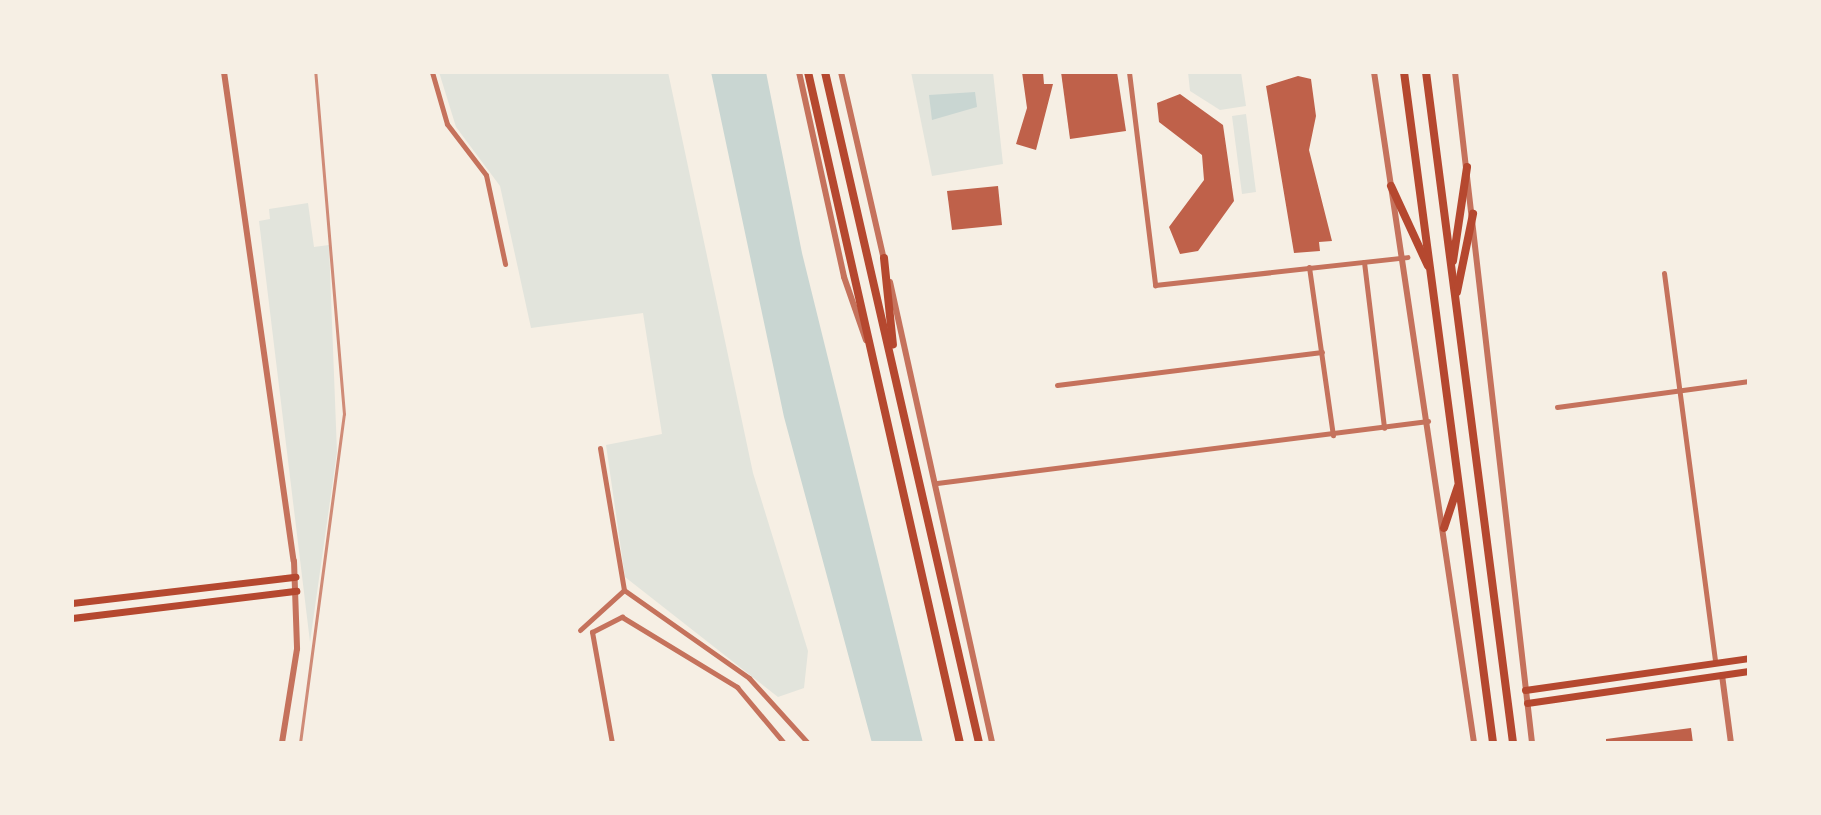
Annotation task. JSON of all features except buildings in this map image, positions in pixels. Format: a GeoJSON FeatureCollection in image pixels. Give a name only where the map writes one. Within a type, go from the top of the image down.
{"type":"FeatureCollection","features":[{"type":"Feature","properties":{"kind":"highway"},"geometry":{"type":"LineString","coordinates":[[808,72],[960,743]]}},
{"type":"Feature","properties":{"kind":"highway"},"geometry":{"type":"LineString","coordinates":[[825,72],[979,743]]}},
{"type":"Feature","properties":{"kind":"highway"},"geometry":{"type":"LineString","coordinates":[[1404,72],[1493,743]]}},
{"type":"Feature","properties":{"kind":"highway"},"geometry":{"type":"LineString","coordinates":[[1426,72],[1513,743]]}},
{"type":"Feature","properties":{"kind":"highway"},"geometry":{"type":"LineString","coordinates":[[1451,274],[1467,167]]}},
{"type":"Feature","properties":{"kind":"highway"},"geometry":{"type":"LineString","coordinates":[[1391,186],[1432,274]]}},
{"type":"Feature","properties":{"kind":"highway"},"geometry":{"type":"LineString","coordinates":[[1455,300],[1473,214]]}},
{"type":"Feature","properties":{"kind":"highway"},"geometry":{"type":"LineString","coordinates":[[884,258],[897,377]]}},
{"type":"Feature","properties":{"kind":"highway"},"geometry":{"type":"LineString","coordinates":[[1444,528],[1459,482]]}},
{"type":"Feature","properties":{"kind":"main road"},"geometry":{"type":"LineString","coordinates":[[72,603],[295,577]]}},
{"type":"Feature","properties":{"kind":"main road"},"geometry":{"type":"LineString","coordinates":[[72,618],[296,591]]}},
{"type":"Feature","properties":{"kind":"main road"},"geometry":{"type":"LineString","coordinates":[[1525,690],[1749,658]]}},
{"type":"Feature","properties":{"kind":"main road"},"geometry":{"type":"LineString","coordinates":[[1527,703],[1749,671]]}},
{"type":"Feature","properties":{"kind":"street"},"geometry":{"type":"LineString","coordinates":[[224,72],[295,577],[297,649],[282,743]]}},
{"type":"Feature","properties":{"kind":"street"},"geometry":{"type":"LineString","coordinates":[[432,72],[447,124],[486,175],[505,264]]}},
{"type":"Feature","properties":{"kind":"street"},"geometry":{"type":"LineString","coordinates":[[799,72],[844,277],[872,360]]}},
{"type":"Feature","properties":{"kind":"street"},"geometry":{"type":"LineString","coordinates":[[841,72],[937,483],[992,743]]}},
{"type":"Feature","properties":{"kind":"street"},"geometry":{"type":"LineString","coordinates":[[1129,72],[1155,285],[1407,257]]}},
{"type":"Feature","properties":{"kind":"street"},"geometry":{"type":"LineString","coordinates":[[1374,72],[1391,186],[1407,257],[1474,743]]}},
{"type":"Feature","properties":{"kind":"street"},"geometry":{"type":"LineString","coordinates":[[1455,72],[1532,743]]}},
{"type":"Feature","properties":{"kind":"street"},"geometry":{"type":"LineString","coordinates":[[1364,262],[1384,428]]}},
{"type":"Feature","properties":{"kind":"street"},"geometry":{"type":"LineString","coordinates":[[1309,267],[1333,435]]}},
{"type":"Feature","properties":{"kind":"street"},"geometry":{"type":"LineString","coordinates":[[1664,273],[1715,663]]}},
{"type":"Feature","properties":{"kind":"street"},"geometry":{"type":"LineString","coordinates":[[1057,385],[1322,352]]}},
{"type":"Feature","properties":{"kind":"street"},"geometry":{"type":"LineString","coordinates":[[1557,407],[1749,381]]}},
{"type":"Feature","properties":{"kind":"street"},"geometry":{"type":"LineString","coordinates":[[937,483],[1429,421]]}},
{"type":"Feature","properties":{"kind":"street"},"geometry":{"type":"LineString","coordinates":[[600,448],[624,590],[749,678],[808,743]]}},
{"type":"Feature","properties":{"kind":"street"},"geometry":{"type":"LineString","coordinates":[[580,630],[624,590]]}},
{"type":"Feature","properties":{"kind":"street"},"geometry":{"type":"LineString","coordinates":[[599,613],[606,625]]}},
{"type":"Feature","properties":{"kind":"street"},"geometry":{"type":"LineString","coordinates":[[612,743],[592,632],[622,617],[680,659],[707,666],[737,687],[784,743]]}},
{"type":"Feature","properties":{"kind":"street"},"geometry":{"type":"LineString","coordinates":[[1722,675],[1731,743]]}},
{"type":"Feature","properties":{"kind":"shaded area"},"geometry":{"type":"Polygon","coordinates":[[[439,72],[668,72],[753,473],[808,651],[804,688],[778,697],[625,577],[606,445],[662,434],[643,313],[531,328],[500,186],[456,127],[439,72]]]}},
{"type":"Feature","properties":{"kind":"shaded area"},"geometry":{"type":"Polygon","coordinates":[[[711,72],[766,72],[802,253],[923,743],[872,743],[784,417],[711,72]]]}},
{"type":"Feature","properties":{"kind":"shaded area"},"geometry":{"type":"Polygon","coordinates":[[[911,72],[993,72],[1003,164],[932,176],[911,72]]]}},
{"type":"Feature","properties":{"kind":"shaded area"},"geometry":{"type":"Polygon","coordinates":[[[1188,72],[1241,72],[1246,106],[1220,110],[1190,91],[1188,72]]]}},
{"type":"Feature","properties":{"kind":"shaded area"},"geometry":{"type":"Polygon","coordinates":[[[975,92],[977,107],[932,120],[929,95],[975,92]]]}},
{"type":"Feature","properties":{"kind":"shaded area"},"geometry":{"type":"Polygon","coordinates":[[[1246,114],[1256,192],[1242,194],[1232,116],[1246,114]]]}},
{"type":"Feature","properties":{"kind":"shaded area"},"geometry":{"type":"Polygon","coordinates":[[[308,203],[314,247],[329,245],[337,452],[310,642],[259,221],[270,219],[269,209],[308,203]]]}},
{"type":"Feature","properties":{"kind":"railway"},"geometry":{"type":"LineString","coordinates":[[300,743],[344,414],[315,72]]}}]}
